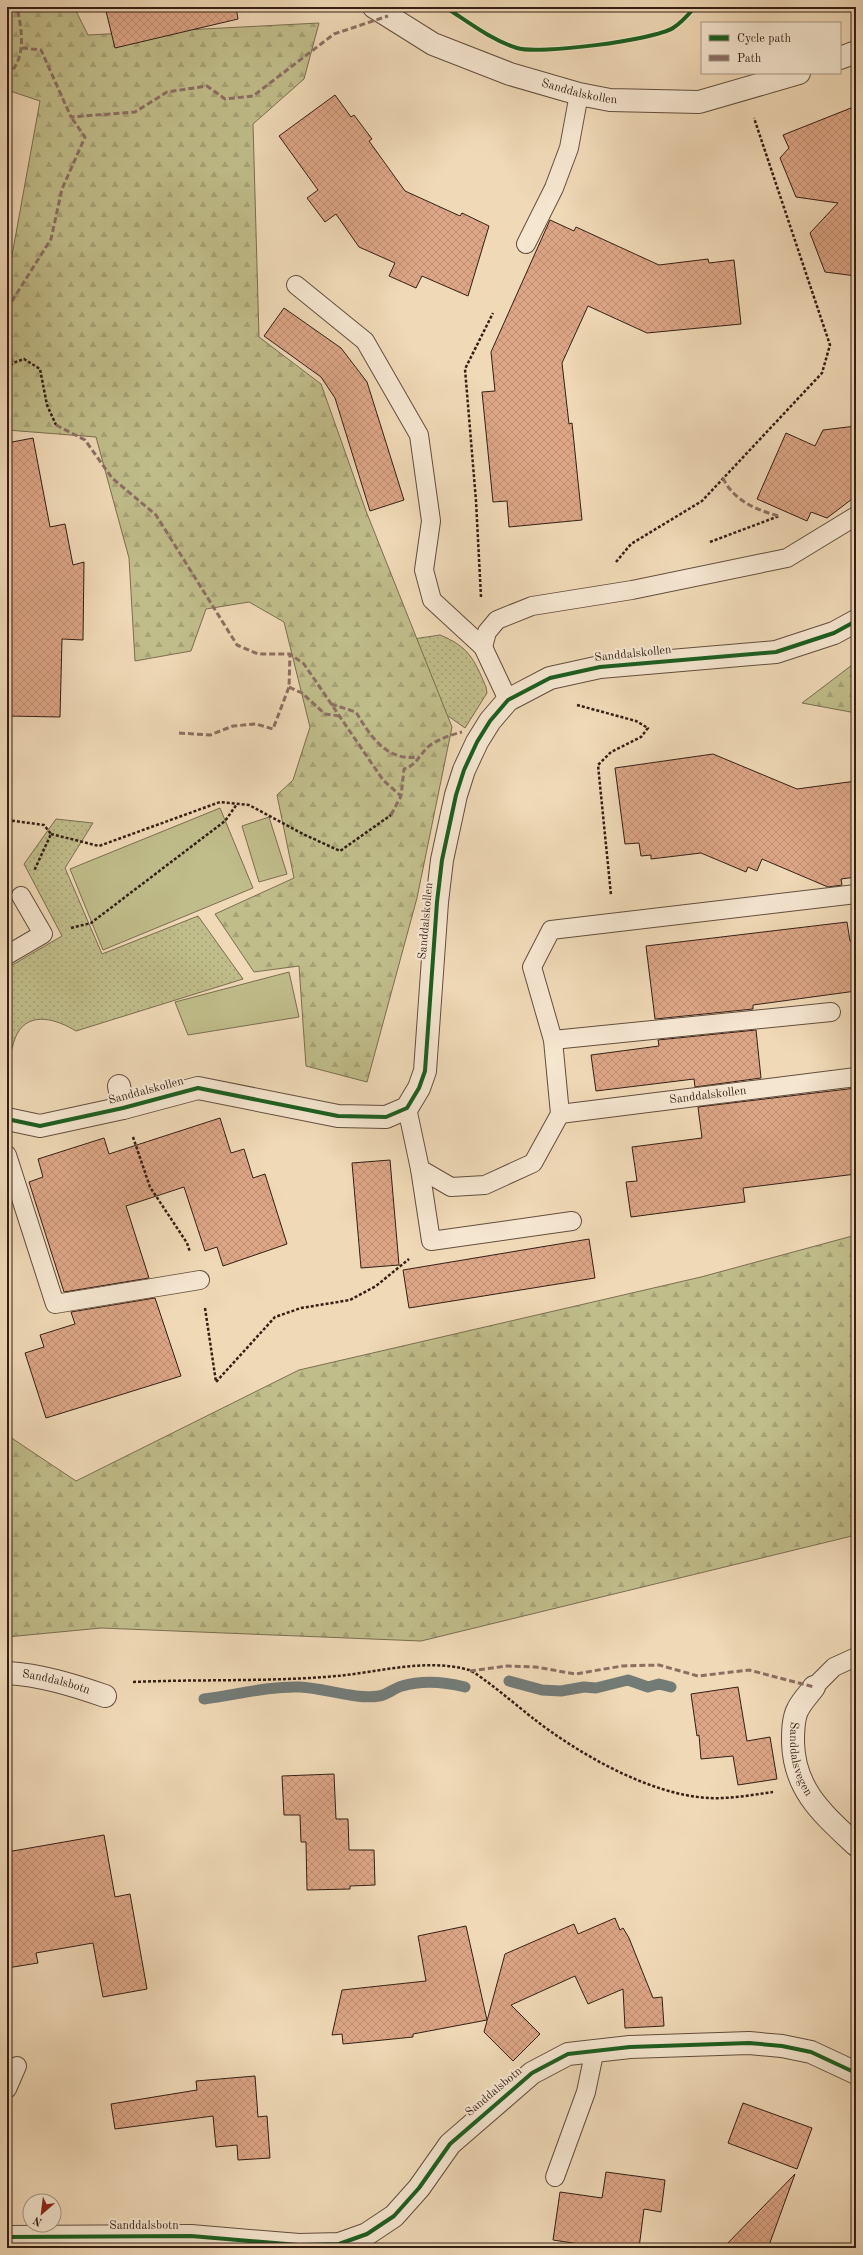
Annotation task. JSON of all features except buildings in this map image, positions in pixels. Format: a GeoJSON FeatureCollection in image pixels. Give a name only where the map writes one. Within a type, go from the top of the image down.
{"type":"FeatureCollection","features":[{"type":"Feature","properties":{"kind":"street","name":"Sanddalskollen"},"geometry":{"type":"LineString","coordinates":[[374,7],[433,44],[510,74],[579,94],[610,100],[699,102],[796,74]]}},
{"type":"Feature","properties":{"kind":"street"},"geometry":{"type":"LineString","coordinates":[[841,58],[856,52]]}},
{"type":"Feature","properties":{"kind":"street","name":"Sanddalskollen"},"geometry":{"type":"LineString","coordinates":[[7,1119],[40,1126],[123,1108],[198,1088],[338,1116],[386,1117],[407,1108],[419,1088],[424,1071],[437,902],[442,860],[456,795],[464,770],[476,742],[490,721],[508,700],[550,678],[600,667],[776,652],[834,633],[856,621]]}},
{"type":"Feature","properties":{"kind":"street","name":"Sanddalskollen"},"geometry":{"type":"LineString","coordinates":[[119,1086],[123,1108]]}},
{"type":"Feature","properties":{"kind":"street","name":"Sanddalsbotn"},"geometry":{"type":"LineString","coordinates":[[7,1673],[22,1674],[64,1682],[105,1696]]}},
{"type":"Feature","properties":{"kind":"street","name":"Sanddalsvegen"},"geometry":{"type":"LineString","coordinates":[[814,1686],[797,1710],[793,1733],[794,1761],[803,1788],[830,1820],[856,1845]]}},
{"type":"Feature","properties":{"kind":"street","name":"Sanddalsbotn"},"geometry":{"type":"LineString","coordinates":[[7,2237],[191,2236],[280,2246],[339,2244],[367,2234],[394,2216],[419,2188],[450,2144],[484,2112],[532,2073],[568,2054],[595,2049],[685,2043],[749,2043],[782,2046],[811,2052],[856,2073]]}},
{"type":"Feature","properties":{"kind":"lane"},"geometry":{"type":"LineString","coordinates":[[526,244],[554,188],[569,148],[579,94]]}},
{"type":"Feature","properties":{"kind":"lane"},"geometry":{"type":"LineString","coordinates":[[296,286],[365,341],[419,435],[431,520],[424,570],[432,600],[483,647],[508,700]]}},
{"type":"Feature","properties":{"kind":"lane"},"geometry":{"type":"LineString","coordinates":[[483,647],[487,632],[497,620],[532,606],[632,590],[787,558],[856,516]]}},
{"type":"Feature","properties":{"kind":"lane"},"geometry":{"type":"LineString","coordinates":[[420,1169],[451,1187],[485,1186],[533,1163],[560,1114],[553,1040],[532,967],[551,930],[856,894]]}},
{"type":"Feature","properties":{"kind":"lane"},"geometry":{"type":"LineString","coordinates":[[7,955],[43,934],[21,896]]}},
{"type":"Feature","properties":{"kind":"lane"},"geometry":{"type":"LineString","coordinates":[[553,1040],[831,1012]]}},
{"type":"Feature","properties":{"kind":"lane","name":"Sanddalskollen"},"geometry":{"type":"LineString","coordinates":[[560,1114],[856,1077]]}},
{"type":"Feature","properties":{"kind":"lane"},"geometry":{"type":"LineString","coordinates":[[407,1108],[420,1169],[431,1241],[572,1221]]}},
{"type":"Feature","properties":{"kind":"lane"},"geometry":{"type":"LineString","coordinates":[[7,1155],[55,1304],[200,1280]]}},
{"type":"Feature","properties":{"kind":"lane","name":"Sanddalsvegen"},"geometry":{"type":"LineString","coordinates":[[814,1686],[834,1666],[856,1657]]}},
{"type":"Feature","properties":{"kind":"lane"},"geometry":{"type":"LineString","coordinates":[[555,2177],[586,2092],[595,2049]]}},
{"type":"Feature","properties":{"kind":"lane"},"geometry":{"type":"LineString","coordinates":[[7,2089],[17,2066]]}},
{"type":"Feature","properties":{"kind":"path"},"geometry":{"type":"LineString","coordinates":[[611,568],[631,544],[702,501],[822,373],[830,345],[744,89]]}},
{"type":"Feature","properties":{"kind":"path"},"geometry":{"type":"LineString","coordinates":[[493,313],[465,369],[476,501],[481,600],[497,620]]}},
{"type":"Feature","properties":{"kind":"path"},"geometry":{"type":"LineString","coordinates":[[7,369],[12,363],[24,359],[40,369],[47,405],[56,425]]}},
{"type":"Feature","properties":{"kind":"path"},"geometry":{"type":"LineString","coordinates":[[575,705],[636,721],[648,728],[641,737],[611,752],[598,765],[614,923]]}},
{"type":"Feature","properties":{"kind":"path"},"geometry":{"type":"LineString","coordinates":[[7,820],[44,825],[51,834],[99,846],[220,802],[249,805],[303,834],[340,851],[391,815]]}},
{"type":"Feature","properties":{"kind":"path"},"geometry":{"type":"LineString","coordinates":[[43,934],[91,922],[225,821],[237,804]]}},
{"type":"Feature","properties":{"kind":"path"},"geometry":{"type":"LineString","coordinates":[[21,896],[27,891],[51,834]]}},
{"type":"Feature","properties":{"kind":"path"},"geometry":{"type":"LineString","coordinates":[[123,1108],[150,1187],[187,1243],[200,1280],[216,1382],[275,1317],[301,1308],[350,1300],[376,1286],[431,1241]]}},
{"type":"Feature","properties":{"kind":"path"},"geometry":{"type":"LineString","coordinates":[[105,1696],[117,1687],[130,1682],[336,1676],[393,1668],[440,1666],[470,1671],[543,1726],[581,1751],[656,1786],[676,1793],[708,1798],[734,1798],[803,1788]]}},
{"type":"Feature","properties":{"kind":"green space"},"geometry":{"type":"Polygon","coordinates":[[[7,7],[74,7],[88,35],[319,23],[304,79],[253,124],[259,337],[321,384],[366,511],[452,727],[417,898],[367,1082],[306,1066],[299,966],[254,972],[215,914],[294,878],[277,795],[293,780],[310,727],[284,622],[249,602],[206,609],[191,651],[135,661],[129,558],[96,437],[7,430],[7,283],[40,101],[7,90],[7,7]]]}},
{"type":"Feature","properties":{"kind":"green space"},"geometry":{"type":"Polygon","coordinates":[[[440,635],[458,644],[464,649],[474,661],[486,687],[487,693],[465,728],[430,703],[400,641],[440,635]]]}},
{"type":"Feature","properties":{"kind":"green space"},"geometry":{"type":"Polygon","coordinates":[[[856,662],[856,713],[802,703],[856,662]]]}},
{"type":"Feature","properties":{"kind":"green space"},"geometry":{"type":"Polygon","coordinates":[[[220,808],[253,888],[103,950],[70,869],[220,808]]]}},
{"type":"Feature","properties":{"kind":"green space"},"geometry":{"type":"Polygon","coordinates":[[[269,817],[287,874],[259,882],[242,826],[269,817]]]}},
{"type":"Feature","properties":{"kind":"green space"},"geometry":{"type":"Polygon","coordinates":[[[56,819],[93,823],[65,868],[102,954],[198,916],[243,979],[76,1031],[61,1023],[45,1019],[29,1022],[23,1027],[15,1038],[7,1070],[7,968],[62,936],[24,864],[56,819]]]}},
{"type":"Feature","properties":{"kind":"green space"},"geometry":{"type":"Polygon","coordinates":[[[289,972],[299,1017],[188,1035],[175,1002],[289,972]]]}},
{"type":"Feature","properties":{"kind":"green space"},"geometry":{"type":"Polygon","coordinates":[[[856,1235],[856,1535],[421,1641],[101,1628],[7,1637],[7,1435],[76,1481],[299,1370],[701,1277],[856,1235]]]}},
{"type":"Feature","properties":{"kind":"waterway"},"geometry":{"type":"LineString","coordinates":[[509,1681],[542,1690],[561,1691],[584,1687],[596,1688],[628,1680],[648,1687],[659,1684],[671,1687]]}},
{"type":"Feature","properties":{"kind":"waterway"},"geometry":{"type":"LineString","coordinates":[[204,1699],[264,1689],[288,1687],[309,1688],[370,1697],[388,1693],[399,1687],[425,1682],[465,1687]]}},
{"type":"Feature","properties":{"kind":"marked path"},"geometry":{"type":"LineString","coordinates":[[7,76],[18,61],[20,53],[21,34],[17,7]]}},
{"type":"Feature","properties":{"kind":"marked path"},"geometry":{"type":"LineString","coordinates":[[22,48],[41,50],[71,117],[135,112],[167,92],[207,86],[225,99],[253,96],[334,34],[388,16]]}},
{"type":"Feature","properties":{"kind":"marked path"},"geometry":{"type":"LineString","coordinates":[[7,309],[51,239],[62,189],[85,137],[71,117]]}},
{"type":"Feature","properties":{"kind":"marked path"},"geometry":{"type":"LineString","coordinates":[[7,348],[13,363]]}},
{"type":"Feature","properties":{"kind":"marked path"},"geometry":{"type":"LineString","coordinates":[[56,425],[85,440],[112,478],[156,515],[237,645],[258,654],[290,654],[304,664],[383,780],[401,796]]}},
{"type":"Feature","properties":{"kind":"marked path"},"geometry":{"type":"LineString","coordinates":[[723,478],[727,486],[746,503],[762,511],[779,516]]}},
{"type":"Feature","properties":{"kind":"marked path"},"geometry":{"type":"LineString","coordinates":[[179,733],[210,735],[233,726],[256,724],[273,729],[289,687],[290,654]]}},
{"type":"Feature","properties":{"kind":"marked path"},"geometry":{"type":"LineString","coordinates":[[289,687],[302,693],[325,714],[340,716]]}},
{"type":"Feature","properties":{"kind":"marked path"},"geometry":{"type":"LineString","coordinates":[[331,704],[356,712],[367,730],[389,751],[398,755],[419,757]]}},
{"type":"Feature","properties":{"kind":"marked path"},"geometry":{"type":"LineString","coordinates":[[391,815],[401,796],[404,769],[412,765],[429,746],[453,734],[462,732]]}},
{"type":"Feature","properties":{"kind":"marked path"},"geometry":{"type":"LineString","coordinates":[[470,1671],[507,1666],[536,1667],[575,1674],[622,1666],[659,1665],[698,1676],[749,1670],[814,1687]]}},
{"type":"Feature","properties":{"kind":"cycle path"},"geometry":{"type":"LineString","coordinates":[[445,7],[480,30],[507,45],[529,50],[548,50],[596,45],[662,33],[676,26],[695,7]]}},
{"type":"Feature","properties":{"kind":"cycle path"},"geometry":{"type":"LineString","coordinates":[[7,1119],[40,1126],[123,1108],[198,1088],[338,1116],[386,1117],[407,1108],[419,1088],[425,1071],[437,902],[442,860],[456,795],[464,770],[477,742],[490,721],[508,700],[550,678],[600,667],[776,652],[834,633],[856,621]]}},
{"type":"Feature","properties":{"kind":"cycle path"},"geometry":{"type":"LineString","coordinates":[[7,2237],[191,2236],[299,2245],[339,2244],[367,2234],[394,2216],[419,2188],[450,2144],[532,2073],[568,2054],[630,2047],[749,2043],[782,2046],[811,2052],[856,2073]]}}]}
